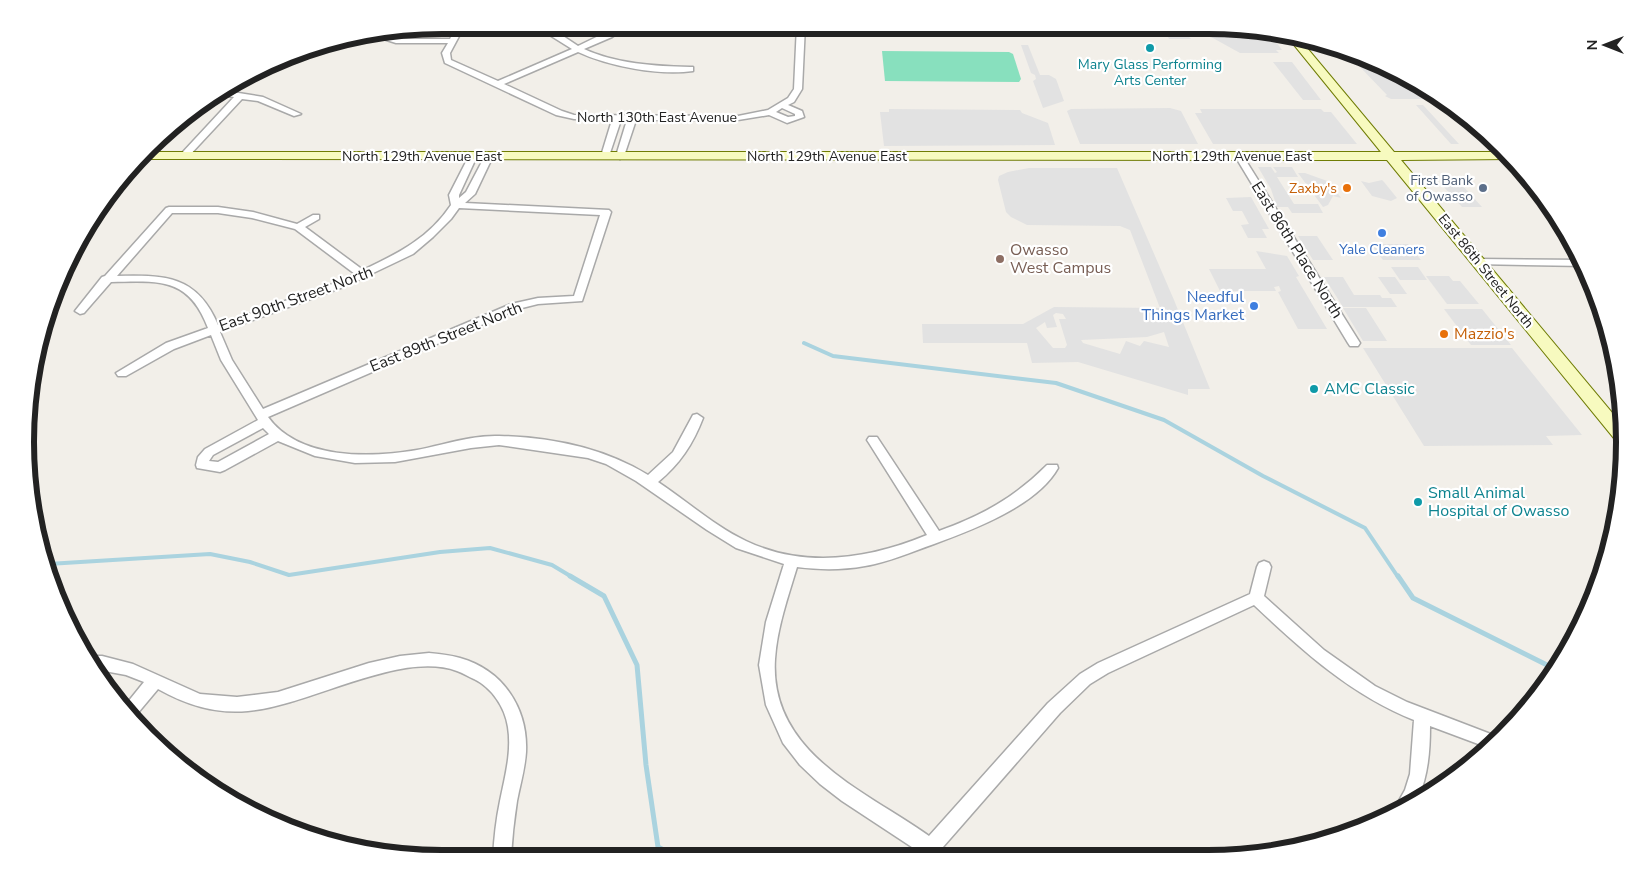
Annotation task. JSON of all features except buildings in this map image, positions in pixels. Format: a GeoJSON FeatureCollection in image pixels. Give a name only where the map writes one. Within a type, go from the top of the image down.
{"type":"FeatureCollection","features":[{"type":"Feature","properties":{"kind":"main road","name":"East 86th Street North"},"geometry":{"type":"LineString","coordinates":[[1299,45],[1616,429]]}},
{"type":"Feature","properties":{"kind":"main road","name":"North 129th Avenue East"},"geometry":{"type":"LineString","coordinates":[[150,156],[1500,156]]}},
{"type":"Feature","properties":{"kind":"street"},"geometry":{"type":"LineString","coordinates":[[384,38],[396,41],[451,41],[455,34]]}},
{"type":"Feature","properties":{"kind":"street"},"geometry":{"type":"LineString","coordinates":[[554,34],[579,49],[616,63],[631,66],[690,69]]}},
{"type":"Feature","properties":{"kind":"street"},"geometry":{"type":"LineString","coordinates":[[498,84],[579,49],[608,34]]}},
{"type":"Feature","properties":{"kind":"street","name":"North 130th East Avenue"},"geometry":{"type":"LineString","coordinates":[[451,41],[446,53],[448,61],[559,112],[574,117],[738,118],[777,109],[791,100],[798,89],[801,34]]}},
{"type":"Feature","properties":{"kind":"street"},"geometry":{"type":"LineString","coordinates":[[229,94],[260,99],[297,114]]}},
{"type":"Feature","properties":{"kind":"street"},"geometry":{"type":"LineString","coordinates":[[184,156],[241,95]]}},
{"type":"Feature","properties":{"kind":"street"},"geometry":{"type":"LineString","coordinates":[[605,156],[617,118]]}},
{"type":"Feature","properties":{"kind":"street"},"geometry":{"type":"LineString","coordinates":[[620,156],[632,118]]}},
{"type":"Feature","properties":{"kind":"street","name":"East 90th Street North"},"geometry":{"type":"LineString","coordinates":[[456,205],[454,195],[474,156]]}},
{"type":"Feature","properties":{"kind":"street","name":"East 90th Street North"},"geometry":{"type":"LineString","coordinates":[[122,373],[170,346],[212,329],[292,303],[364,275],[409,252],[430,236],[448,217],[456,205],[470,194],[489,156]]}},
{"type":"Feature","properties":{"kind":"street","name":"East 86th Place North"},"geometry":{"type":"LineString","coordinates":[[1239,156],[1354,343]]}},
{"type":"Feature","properties":{"kind":"street","name":"East 89th Street North"},"geometry":{"type":"LineString","coordinates":[[263,418],[515,306],[578,299],[606,212],[456,205]]}},
{"type":"Feature","properties":{"kind":"street"},"geometry":{"type":"LineString","coordinates":[[80,311],[106,279],[169,210],[218,210],[253,215],[298,227],[364,275]]}},
{"type":"Feature","properties":{"kind":"street"},"geometry":{"type":"LineString","coordinates":[[298,227],[316,217]]}},
{"type":"Feature","properties":{"kind":"street"},"geometry":{"type":"LineString","coordinates":[[1478,262],[1574,262]]}},
{"type":"Feature","properties":{"kind":"street"},"geometry":{"type":"LineString","coordinates":[[106,279],[145,280],[180,286],[196,296],[203,304],[224,356],[263,418],[278,435],[314,451],[348,458],[367,458],[413,455],[473,442],[508,441],[593,455],[610,461],[647,483],[729,538],[758,551],[792,560],[831,563],[864,561],[899,552],[988,517],[1016,502],[1027,494],[1052,468]]}},
{"type":"Feature","properties":{"kind":"street"},"geometry":{"type":"LineString","coordinates":[[263,418],[209,452],[204,457],[202,465],[220,468],[278,435]]}},
{"type":"Feature","properties":{"kind":"street"},"geometry":{"type":"LineString","coordinates":[[647,483],[676,458],[687,444],[697,418]]}},
{"type":"Feature","properties":{"kind":"street"},"geometry":{"type":"LineString","coordinates":[[873,440],[936,538]]}},
{"type":"Feature","properties":{"kind":"street"},"geometry":{"type":"LineString","coordinates":[[792,560],[770,639],[767,662],[772,699],[779,719],[791,741],[824,778],[866,808],[933,850]]}},
{"type":"Feature","properties":{"kind":"street"},"geometry":{"type":"LineString","coordinates":[[1256,598],[1264,567]]}},
{"type":"Feature","properties":{"kind":"street"},"geometry":{"type":"LineString","coordinates":[[938,850],[1054,708],[1085,679],[1103,668],[1256,598]]}},
{"type":"Feature","properties":{"kind":"street"},"geometry":{"type":"LineString","coordinates":[[1256,598],[1338,669],[1388,701],[1487,740]]}},
{"type":"Feature","properties":{"kind":"street"},"geometry":{"type":"LineString","coordinates":[[99,663],[130,669],[200,701],[217,704],[251,704],[274,700],[403,662],[422,660],[453,663],[470,667],[494,683],[511,705],[515,719],[518,754],[507,810],[503,850]]}},
{"type":"Feature","properties":{"kind":"street"},"geometry":{"type":"LineString","coordinates":[[133,708],[155,680]]}},
{"type":"Feature","properties":{"kind":"street"},"geometry":{"type":"LineString","coordinates":[[1412,796],[1420,763],[1422,716]]}},
{"type":"Feature","properties":{"kind":"green space"},"geometry":{"type":"Polygon","coordinates":[[[882,51],[1009,52],[1013,54],[1021,79],[1019,82],[885,81],[882,51]]]}},
{"type":"Feature","properties":{"kind":"shaded area"},"geometry":{"type":"Polygon","coordinates":[[[861,34],[897,34],[861,35],[861,34]]]}},
{"type":"Feature","properties":{"kind":"shaded area"},"geometry":{"type":"Polygon","coordinates":[[[1166,34],[1186,34],[1191,39],[1169,39],[1166,34]]]}},
{"type":"Feature","properties":{"kind":"shaded area"},"geometry":{"type":"Polygon","coordinates":[[[1206,34],[1274,39],[1282,50],[1276,50],[1279,53],[1240,53],[1206,34]]]}},
{"type":"Feature","properties":{"kind":"shaded area"},"geometry":{"type":"Polygon","coordinates":[[[1021,45],[1028,45],[1040,75],[1049,75],[1056,79],[1064,101],[1043,108],[1033,81],[1036,79],[1035,75],[1031,73],[1021,45]]]}},
{"type":"Feature","properties":{"kind":"shaded area"},"geometry":{"type":"Polygon","coordinates":[[[1273,62],[1292,62],[1321,100],[1303,100],[1273,62]]]}},
{"type":"Feature","properties":{"kind":"shaded area"},"geometry":{"type":"Polygon","coordinates":[[[1360,67],[1368,67],[1389,76],[1429,99],[1391,99],[1385,96],[1387,95],[1360,67]]]}},
{"type":"Feature","properties":{"kind":"shaded area"},"geometry":{"type":"Polygon","coordinates":[[[1416,105],[1423,105],[1459,144],[1451,144],[1416,105]]]}},
{"type":"Feature","properties":{"kind":"shaded area"},"geometry":{"type":"Polygon","coordinates":[[[1170,108],[1181,111],[1198,144],[1080,144],[1067,111],[1071,109],[1170,108]]]}},
{"type":"Feature","properties":{"kind":"shaded area"},"geometry":{"type":"Polygon","coordinates":[[[889,109],[1020,110],[1022,113],[1048,123],[1055,145],[884,146],[880,112],[889,112],[889,109]]]}},
{"type":"Feature","properties":{"kind":"shaded area"},"geometry":{"type":"Polygon","coordinates":[[[1200,109],[1321,109],[1324,112],[1331,112],[1357,144],[1213,144],[1195,113],[1202,113],[1200,109]]]}},
{"type":"Feature","properties":{"kind":"shaded area"},"geometry":{"type":"Polygon","coordinates":[[[1258,167],[1271,167],[1275,173],[1277,172],[1273,167],[1292,167],[1298,177],[1277,177],[1294,204],[1318,204],[1323,213],[1292,213],[1288,207],[1277,207],[1271,189],[1258,167]]]}},
{"type":"Feature","properties":{"kind":"shaded area"},"geometry":{"type":"Polygon","coordinates":[[[1029,168],[1117,168],[1210,389],[1188,389],[1188,395],[1078,362],[1032,363],[1027,343],[923,343],[922,324],[1023,324],[1054,307],[1160,308],[1130,230],[1120,226],[1027,225],[1011,217],[1006,212],[998,180],[999,176],[1008,172],[1029,168]],[[1056,313],[1053,315],[1057,327],[1047,328],[1045,322],[1036,328],[1053,348],[1065,348],[1067,345],[1059,319],[1066,319],[1063,314],[1056,313]],[[1164,332],[1147,337],[1081,340],[1083,343],[1120,354],[1126,341],[1140,346],[1144,341],[1169,347],[1164,332]]]}},
{"type":"Feature","properties":{"kind":"shaded area"},"geometry":{"type":"Polygon","coordinates":[[[1298,173],[1305,173],[1330,182],[1341,198],[1333,196],[1328,205],[1323,207],[1298,173]]]}},
{"type":"Feature","properties":{"kind":"shaded area"},"geometry":{"type":"Polygon","coordinates":[[[1382,180],[1397,198],[1391,201],[1372,196],[1361,181],[1369,183],[1382,180]]]}},
{"type":"Feature","properties":{"kind":"shaded area"},"geometry":{"type":"Polygon","coordinates":[[[1442,185],[1462,185],[1482,207],[1462,207],[1442,185]]]}},
{"type":"Feature","properties":{"kind":"shaded area"},"geometry":{"type":"Polygon","coordinates":[[[1251,197],[1269,229],[1262,229],[1267,238],[1248,238],[1241,225],[1249,224],[1242,211],[1233,211],[1226,198],[1251,197]]]}},
{"type":"Feature","properties":{"kind":"shaded area"},"geometry":{"type":"Polygon","coordinates":[[[1298,236],[1317,236],[1333,260],[1313,260],[1298,236]]]}},
{"type":"Feature","properties":{"kind":"shaded area"},"geometry":{"type":"Polygon","coordinates":[[[1371,244],[1408,244],[1421,260],[1383,260],[1371,244]]]}},
{"type":"Feature","properties":{"kind":"shaded area"},"geometry":{"type":"Polygon","coordinates":[[[1256,251],[1287,256],[1299,276],[1296,277],[1327,329],[1298,329],[1278,292],[1281,291],[1279,286],[1274,287],[1276,291],[1220,291],[1209,269],[1266,269],[1256,251]]]}},
{"type":"Feature","properties":{"kind":"shaded area"},"geometry":{"type":"Polygon","coordinates":[[[1391,267],[1418,267],[1427,280],[1400,280],[1391,267]]]}},
{"type":"Feature","properties":{"kind":"shaded area"},"geometry":{"type":"Polygon","coordinates":[[[1426,276],[1449,276],[1453,281],[1460,281],[1479,304],[1447,304],[1426,276]]]}},
{"type":"Feature","properties":{"kind":"shaded area"},"geometry":{"type":"Polygon","coordinates":[[[1324,277],[1343,277],[1354,295],[1380,295],[1382,298],[1391,298],[1397,307],[1343,307],[1324,277]]]}},
{"type":"Feature","properties":{"kind":"shaded area"},"geometry":{"type":"Polygon","coordinates":[[[1378,277],[1395,277],[1407,294],[1390,294],[1378,277]]]}},
{"type":"Feature","properties":{"kind":"shaded area"},"geometry":{"type":"Polygon","coordinates":[[[1343,308],[1366,308],[1387,341],[1363,341],[1343,308]]]}},
{"type":"Feature","properties":{"kind":"shaded area"},"geometry":{"type":"Polygon","coordinates":[[[1444,309],[1482,309],[1511,345],[1471,345],[1444,309]]]}},
{"type":"Feature","properties":{"kind":"shaded area"},"geometry":{"type":"Polygon","coordinates":[[[1363,348],[1512,348],[1582,435],[1546,436],[1553,445],[1424,446],[1363,348]]]}},
{"type":"Feature","properties":{"kind":"waterway"},"geometry":{"type":"LineString","coordinates":[[804,343],[833,356],[1056,383],[1164,420],[1263,476],[1365,528],[1398,577]]}},
{"type":"Feature","properties":{"kind":"waterway"},"geometry":{"type":"LineString","coordinates":[[52,564],[210,554],[250,562],[289,575],[440,552],[490,548],[552,565],[572,577]]}},
{"type":"Feature","properties":{"kind":"waterway"},"geometry":{"type":"LineString","coordinates":[[570,576],[604,596],[637,665],[646,765],[658,847],[664,850]]}},
{"type":"Feature","properties":{"kind":"waterway"},"geometry":{"type":"LineString","coordinates":[[1398,576],[1413,598],[1549,666]]}},
{"type":"Feature","properties":{"kind":"place","name":"Mary Glass Performing Arts Center"},"geometry":{"type":"Point","coordinates":[1150,48]}},
{"type":"Feature","properties":{"kind":"place","name":"Zaxby's"},"geometry":{"type":"Point","coordinates":[1347,188]}},
{"type":"Feature","properties":{"kind":"place","name":"First Bank of Owasso"},"geometry":{"type":"Point","coordinates":[1483,188]}},
{"type":"Feature","properties":{"kind":"place","name":"Yale Cleaners"},"geometry":{"type":"Point","coordinates":[1382,233]}},
{"type":"Feature","properties":{"kind":"place","name":"Owasso West Campus"},"geometry":{"type":"Point","coordinates":[1000,259]}},
{"type":"Feature","properties":{"kind":"place","name":"Needful Things Market"},"geometry":{"type":"Point","coordinates":[1254,306]}},
{"type":"Feature","properties":{"kind":"place","name":"Mazzio's"},"geometry":{"type":"Point","coordinates":[1444,334]}},
{"type":"Feature","properties":{"kind":"place","name":"AMC Classic"},"geometry":{"type":"Point","coordinates":[1314,389]}},
{"type":"Feature","properties":{"kind":"place","name":"Small Animal Hospital of Owasso"},"geometry":{"type":"Point","coordinates":[1418,502]}}]}
